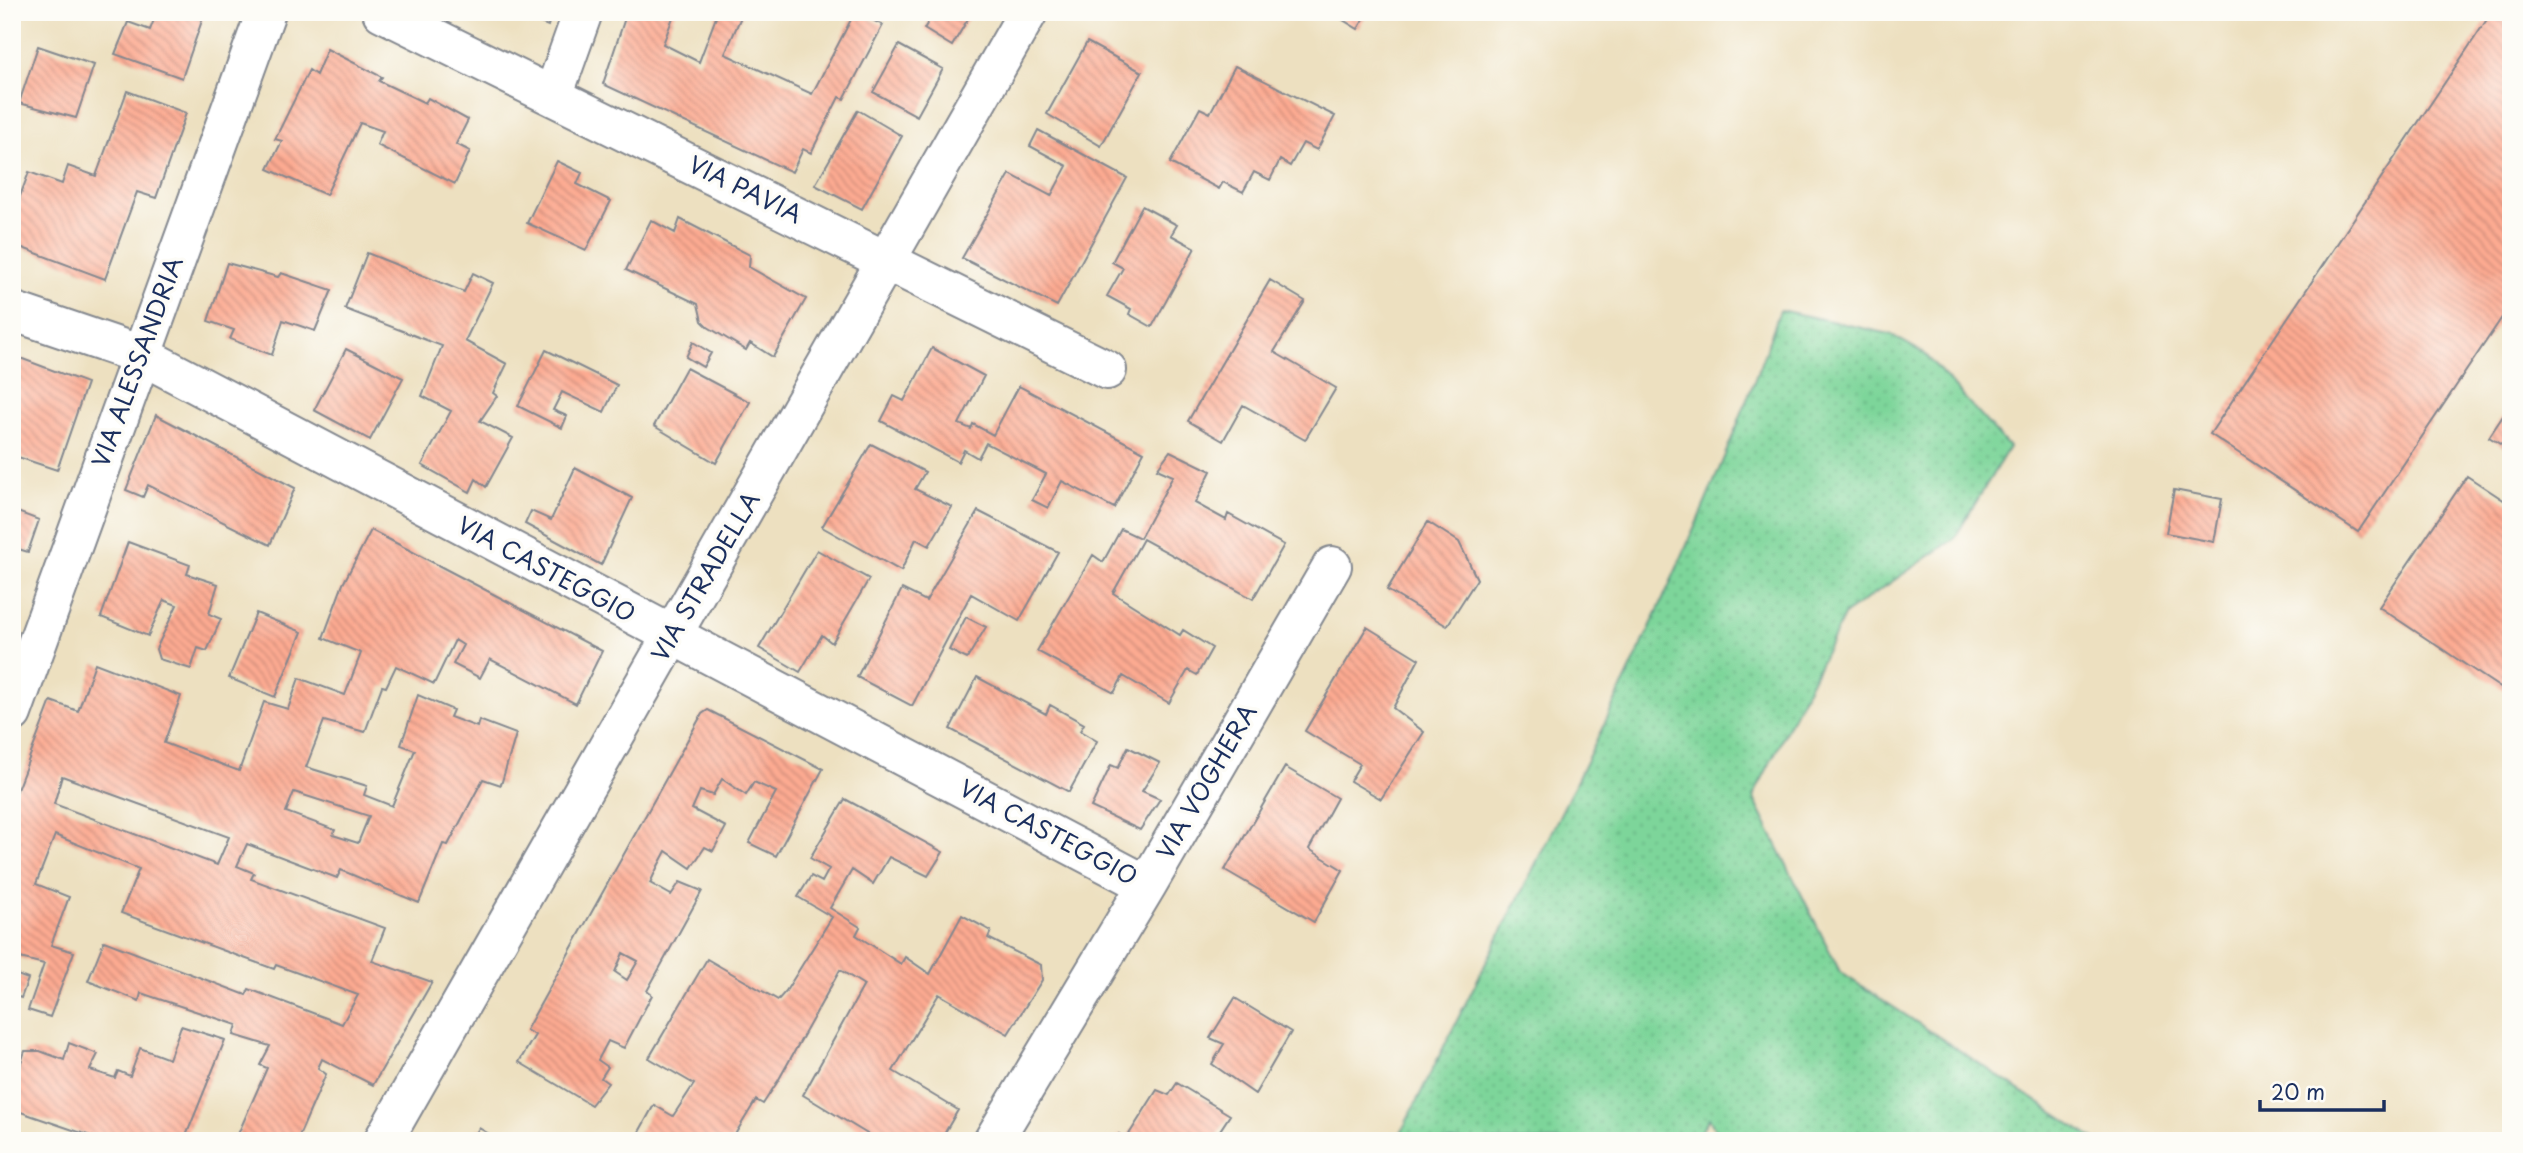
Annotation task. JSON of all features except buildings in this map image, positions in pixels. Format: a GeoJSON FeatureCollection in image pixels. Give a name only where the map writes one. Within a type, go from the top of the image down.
{"type":"FeatureCollection","features":[{"type":"Feature","properties":{"kind":"street","name":"VIA ALESSANDRIA"},"geometry":{"type":"LineString","coordinates":[[12,713],[266,12]]}},
{"type":"Feature","properties":{"kind":"street","name":"VIA PAVIA"},"geometry":{"type":"LineString","coordinates":[[382,12],[1107,370]]}},
{"type":"Feature","properties":{"kind":"street"},"geometry":{"type":"LineString","coordinates":[[553,96],[583,12]]}},
{"type":"Feature","properties":{"kind":"street","name":"VIA STRADELLA"},"geometry":{"type":"LineString","coordinates":[[383,1141],[1028,12]]}},
{"type":"Feature","properties":{"kind":"street","name":"VIA CASTEGGIO"},"geometry":{"type":"LineString","coordinates":[[12,311],[141,355],[1147,885]]}},
{"type":"Feature","properties":{"kind":"street","name":"VIA VOGHERA"},"geometry":{"type":"LineString","coordinates":[[993,1141],[1147,885],[1332,566]]}},
{"type":"Feature","properties":{"kind":"green space"},"geometry":{"type":"Polygon","coordinates":[[[1780,310],[1890,334],[1925,354],[2009,447],[1954,539],[1845,614],[1753,797],[1840,972],[2097,1141],[1720,1141],[1709,1118],[1695,1141],[1397,1141],[1551,834],[1650,627],[1697,523],[1780,310]]]}}]}
